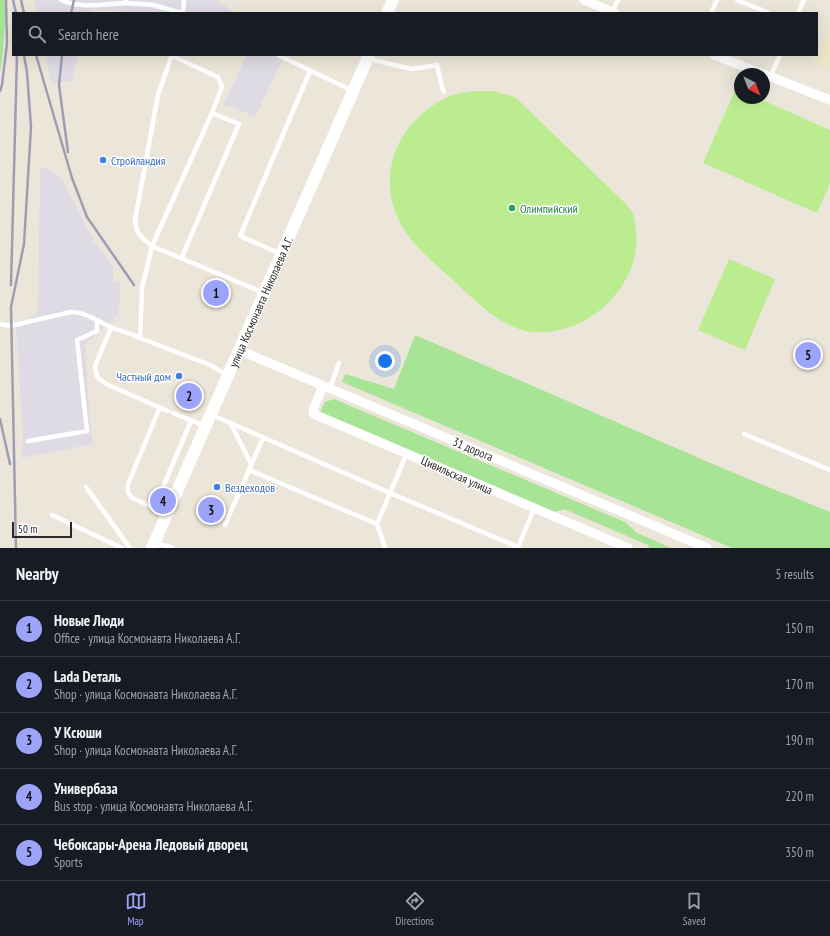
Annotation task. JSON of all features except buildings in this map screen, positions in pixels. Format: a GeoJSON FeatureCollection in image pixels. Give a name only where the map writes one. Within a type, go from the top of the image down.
{"type":"FeatureCollection","features":[{"type":"Feature","properties":{"kind":"street"},"geometry":{"type":"LineString","coordinates":[[387,12],[393,0]]}},
{"type":"Feature","properties":{"kind":"street"},"geometry":{"type":"LineString","coordinates":[[584,0],[614,12]]}},
{"type":"Feature","properties":{"kind":"street"},"geometry":{"type":"LineString","coordinates":[[717,56],[748,68]]}},
{"type":"Feature","properties":{"kind":"street","name":"улица Космонавта Николаева А.Г."},"geometry":{"type":"LineString","coordinates":[[153,545],[368,57]]}},
{"type":"Feature","properties":{"kind":"street"},"geometry":{"type":"LineString","coordinates":[[770,77],[830,100]]}},
{"type":"Feature","properties":{"kind":"street","name":"31 дорога"},"geometry":{"type":"LineString","coordinates":[[239,350],[707,548]]}},
{"type":"Feature","properties":{"kind":"street","name":"Цивильская улица"},"geometry":{"type":"LineString","coordinates":[[326,387],[313,410],[313,413],[316,415],[628,548]]}},
{"type":"Feature","properties":{"kind":"lane"},"geometry":{"type":"LineString","coordinates":[[61,0],[74,4],[88,5],[126,1],[152,5],[178,12]]}},
{"type":"Feature","properties":{"kind":"lane"},"geometry":{"type":"LineString","coordinates":[[182,12],[184,0]]}},
{"type":"Feature","properties":{"kind":"lane"},"geometry":{"type":"LineString","coordinates":[[614,12],[618,0]]}},
{"type":"Feature","properties":{"kind":"lane"},"geometry":{"type":"LineString","coordinates":[[711,12],[717,0]]}},
{"type":"Feature","properties":{"kind":"lane"},"geometry":{"type":"LineString","coordinates":[[737,0],[766,12]]}},
{"type":"Feature","properties":{"kind":"lane"},"geometry":{"type":"LineString","coordinates":[[798,12],[804,0]]}},
{"type":"Feature","properties":{"kind":"lane"},"geometry":{"type":"LineString","coordinates":[[172,56],[158,95],[135,220],[136,229],[140,237],[152,246],[182,257],[235,282],[264,293]]}},
{"type":"Feature","properties":{"kind":"lane"},"geometry":{"type":"LineString","coordinates":[[140,338],[142,288],[152,246],[212,113],[222,87],[218,78],[174,56]]}},
{"type":"Feature","properties":{"kind":"lane"},"geometry":{"type":"LineString","coordinates":[[280,56],[353,91]]}},
{"type":"Feature","properties":{"kind":"lane"},"geometry":{"type":"LineString","coordinates":[[770,69],[779,56]]}},
{"type":"Feature","properties":{"kind":"lane"},"geometry":{"type":"LineString","coordinates":[[368,57],[412,68],[437,65],[444,92]]}},
{"type":"Feature","properties":{"kind":"lane"},"geometry":{"type":"LineString","coordinates":[[281,254],[240,236],[310,71]]}},
{"type":"Feature","properties":{"kind":"lane"},"geometry":{"type":"LineString","coordinates":[[182,257],[240,124],[212,113]]}},
{"type":"Feature","properties":{"kind":"lane"},"geometry":{"type":"LineString","coordinates":[[0,324],[10,326],[72,312],[78,312],[111,328],[130,333],[210,365],[228,376]]}},
{"type":"Feature","properties":{"kind":"lane"},"geometry":{"type":"LineString","coordinates":[[28,441],[87,431],[77,340],[97,331],[97,320]]}},
{"type":"Feature","properties":{"kind":"lane"},"geometry":{"type":"LineString","coordinates":[[111,328],[95,366],[97,377],[106,384],[191,421],[208,420],[231,424],[518,548],[534,509]]}},
{"type":"Feature","properties":{"kind":"lane"},"geometry":{"type":"LineString","coordinates":[[326,387],[339,363]]}},
{"type":"Feature","properties":{"kind":"lane"},"geometry":{"type":"LineString","coordinates":[[160,407],[128,484],[128,492],[132,498],[167,513]]}},
{"type":"Feature","properties":{"kind":"lane"},"geometry":{"type":"LineString","coordinates":[[154,508],[191,421]]}},
{"type":"Feature","properties":{"kind":"lane"},"geometry":{"type":"LineString","coordinates":[[231,424],[251,464]]}},
{"type":"Feature","properties":{"kind":"lane"},"geometry":{"type":"LineString","coordinates":[[744,434],[830,470]]}},
{"type":"Feature","properties":{"kind":"lane"},"geometry":{"type":"LineString","coordinates":[[225,525],[263,438]]}},
{"type":"Feature","properties":{"kind":"lane"},"geometry":{"type":"LineString","coordinates":[[385,548],[377,524],[407,453]]}},
{"type":"Feature","properties":{"kind":"lane"},"geometry":{"type":"LineString","coordinates":[[249,470],[377,524]]}},
{"type":"Feature","properties":{"kind":"lane"},"geometry":{"type":"LineString","coordinates":[[86,487],[130,548]]}},
{"type":"Feature","properties":{"kind":"lane"},"geometry":{"type":"LineString","coordinates":[[52,515],[122,548]]}},
{"type":"Feature","properties":{"kind":"lane"},"geometry":{"type":"LineString","coordinates":[[153,545],[173,548]]}},
{"type":"Feature","properties":{"kind":"shaded area"},"geometry":{"type":"Polygon","coordinates":[[[34,0],[217,0],[234,12],[131,12],[91,9],[90,12],[37,12],[34,0]]]}},
{"type":"Feature","properties":{"kind":"shaded area"},"geometry":{"type":"Polygon","coordinates":[[[830,25],[830,71],[814,64],[830,25]]]}},
{"type":"Feature","properties":{"kind":"shaded area"},"geometry":{"type":"Polygon","coordinates":[[[46,56],[78,56],[72,81],[51,83],[46,56]]]}},
{"type":"Feature","properties":{"kind":"shaded area"},"geometry":{"type":"Polygon","coordinates":[[[247,56],[285,56],[255,117],[223,105],[247,56]]]}},
{"type":"Feature","properties":{"kind":"shaded area"},"geometry":{"type":"Polygon","coordinates":[[[40,168],[48,168],[62,179],[95,243],[113,265],[113,281],[120,282],[119,315],[85,344],[91,435],[94,444],[21,458],[23,435],[16,328],[38,312],[40,168]]]}},
{"type":"Feature","properties":{"kind":"green space"},"geometry":{"type":"Polygon","coordinates":[[[0,0],[5,0],[6,7],[0,74],[0,0]]]}},
{"type":"Feature","properties":{"kind":"green space","name":"Олимпийский"},"geometry":{"type":"Polygon","coordinates":[[[474,91],[493,91],[515,97],[625,203],[633,213],[637,238],[634,260],[626,279],[616,294],[598,312],[575,325],[555,331],[538,332],[521,330],[507,324],[479,304],[431,261],[412,241],[402,226],[394,207],[390,187],[391,168],[396,150],[405,133],[417,118],[432,106],[450,96],[474,91]]]}},
{"type":"Feature","properties":{"kind":"green space"},"geometry":{"type":"Polygon","coordinates":[[[734,93],[734,104],[770,103],[830,130],[830,183],[817,213],[703,163],[734,93]]]}},
{"type":"Feature","properties":{"kind":"green space"},"geometry":{"type":"Polygon","coordinates":[[[729,259],[775,279],[745,350],[698,330],[729,259]]]}},
{"type":"Feature","properties":{"kind":"green space"},"geometry":{"type":"Polygon","coordinates":[[[415,335],[729,471],[830,512],[830,548],[732,548],[342,382],[345,374],[394,389],[415,335]]]}},
{"type":"Feature","properties":{"kind":"green space"},"geometry":{"type":"Polygon","coordinates":[[[334,399],[625,522],[637,533],[671,548],[649,548],[648,545],[564,509],[555,512],[320,412],[325,402],[334,399]]]}},
{"type":"Feature","properties":{"kind":"railway"},"geometry":{"type":"LineString","coordinates":[[0,91],[7,43],[6,0]]}},
{"type":"Feature","properties":{"kind":"railway"},"geometry":{"type":"LineString","coordinates":[[13,0],[16,12]]}},
{"type":"Feature","properties":{"kind":"railway"},"geometry":{"type":"LineString","coordinates":[[21,0],[24,12]]}},
{"type":"Feature","properties":{"kind":"railway"},"geometry":{"type":"LineString","coordinates":[[71,12],[74,0]]}},
{"type":"Feature","properties":{"kind":"railway"},"geometry":{"type":"LineString","coordinates":[[11,285],[17,56]]}},
{"type":"Feature","properties":{"kind":"railway"},"geometry":{"type":"LineString","coordinates":[[16,548],[11,307],[24,244],[31,127],[27,72],[24,56]]}},
{"type":"Feature","properties":{"kind":"railway"},"geometry":{"type":"LineString","coordinates":[[36,56],[72,178],[87,217],[134,285]]}},
{"type":"Feature","properties":{"kind":"railway"},"geometry":{"type":"LineString","coordinates":[[62,56],[59,85],[68,152]]}},
{"type":"Feature","properties":{"kind":"railway"},"geometry":{"type":"LineString","coordinates":[[0,419],[10,464]]}},
{"type":"Feature","properties":{"kind":"place","name":"Стройландия"},"geometry":{"type":"Point","coordinates":[103,160]}},
{"type":"Feature","properties":{"kind":"place","name":"Олимпийский"},"geometry":{"type":"Point","coordinates":[512,208]}},
{"type":"Feature","properties":{"kind":"place","name":"Новые Люди"},"geometry":{"type":"Point","coordinates":[216,293]}},
{"type":"Feature","properties":{"kind":"place","name":"Чебоксары-Арена Ледовый дворец"},"geometry":{"type":"Point","coordinates":[808,355]}},
{"type":"Feature","properties":{"kind":"place","name":"Частный дом"},"geometry":{"type":"Point","coordinates":[179,376]}},
{"type":"Feature","properties":{"kind":"place","name":"Lada Dеталь"},"geometry":{"type":"Point","coordinates":[189,396]}},
{"type":"Feature","properties":{"kind":"place","name":"Вездеходов"},"geometry":{"type":"Point","coordinates":[217,487]}},
{"type":"Feature","properties":{"kind":"place","name":"Универбаза"},"geometry":{"type":"Point","coordinates":[163,501]}},
{"type":"Feature","properties":{"kind":"place","name":"У Ксюши"},"geometry":{"type":"Point","coordinates":[211,510]}}]}
